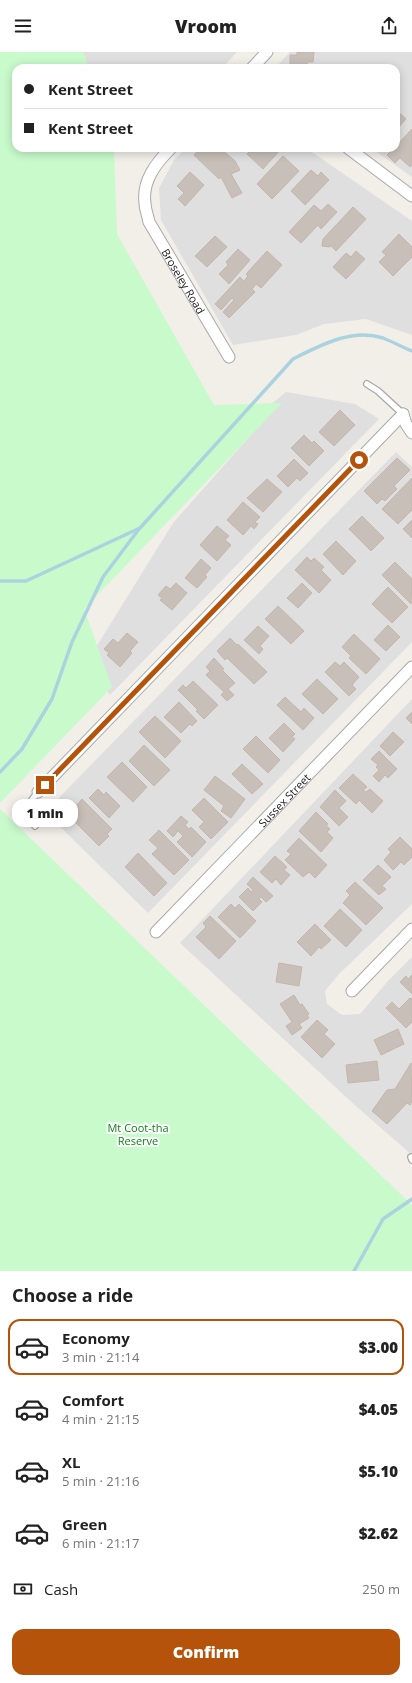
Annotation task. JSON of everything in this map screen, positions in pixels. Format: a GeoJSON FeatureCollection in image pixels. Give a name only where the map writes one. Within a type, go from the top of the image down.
{"type":"FeatureCollection","features":[{"type":"Feature","properties":{"kind":"street"},"geometry":{"type":"LineString","coordinates":[[256,64],[267,52]]}},
{"type":"Feature","properties":{"kind":"street","name":"Broseley Road"},"geometry":{"type":"LineString","coordinates":[[167,152],[160,159],[146,183],[144,203],[149,222],[229,357]]}},
{"type":"Feature","properties":{"kind":"street"},"geometry":{"type":"LineString","coordinates":[[353,152],[412,196]]}},
{"type":"Feature","properties":{"kind":"street"},"geometry":{"type":"LineString","coordinates":[[407,415],[406,424],[412,433]]}},
{"type":"Feature","properties":{"kind":"street"},"geometry":{"type":"LineString","coordinates":[[38,792],[407,415]]}},
{"type":"Feature","properties":{"kind":"street","name":"Sussex Street"},"geometry":{"type":"LineString","coordinates":[[156,932],[412,667]]}},
{"type":"Feature","properties":{"kind":"street"},"geometry":{"type":"LineString","coordinates":[[352,991],[412,929]]}},
{"type":"Feature","properties":{"kind":"lane"},"geometry":{"type":"LineString","coordinates":[[367,384],[378,391],[407,415]]}},
{"type":"Feature","properties":{"kind":"lane"},"geometry":{"type":"LineString","coordinates":[[35,826],[27,816],[27,805],[38,792]]}},
{"type":"Feature","properties":{"kind":"shaded area"},"geometry":{"type":"Polygon","coordinates":[[[83,52],[237,52],[226,64],[88,64],[83,52]]]}},
{"type":"Feature","properties":{"kind":"shaded area"},"geometry":{"type":"Polygon","coordinates":[[[290,52],[412,52],[412,177],[377,152],[400,152],[400,64],[279,64],[290,52]]]}},
{"type":"Feature","properties":{"kind":"shaded area"},"geometry":{"type":"Polygon","coordinates":[[[182,152],[312,152],[412,221],[412,335],[366,319],[324,324],[296,335],[233,345],[161,220],[159,188],[174,160],[182,152]]]}},
{"type":"Feature","properties":{"kind":"shaded area"},"geometry":{"type":"Polygon","coordinates":[[[286,392],[355,404],[379,419],[110,695],[85,665],[173,523],[250,436],[245,426],[286,392]]]}},
{"type":"Feature","properties":{"kind":"shaded area"},"geometry":{"type":"Polygon","coordinates":[[[396,452],[412,467],[412,642],[148,913],[45,812],[396,452]]]}},
{"type":"Feature","properties":{"kind":"shaded area"},"geometry":{"type":"Polygon","coordinates":[[[412,699],[412,904],[339,974],[325,991],[327,1004],[342,1015],[360,1014],[387,982],[412,957],[412,1155],[358,1108],[180,943],[412,699]]]}},
{"type":"Feature","properties":{"kind":"green space"},"geometry":{"type":"Polygon","coordinates":[[[0,52],[83,52],[88,64],[12,64],[12,152],[114,152],[117,234],[214,405],[282,403],[84,609],[112,687],[0,803],[0,52]]]}},
{"type":"Feature","properties":{"kind":"green space","name":"Mt Coot-tha Reserve"},"geometry":{"type":"Polygon","coordinates":[[[0,809],[412,1205],[412,1271],[0,1271],[0,809]]]}},
{"type":"Feature","properties":{"kind":"building"},"geometry":{"type":"Polygon","coordinates":[[[297,52],[314,52],[313,62],[307,62],[307,64],[290,64],[290,55],[297,55],[297,52]]]}},
{"type":"Feature","properties":{"kind":"building"},"geometry":{"type":"Polygon","coordinates":[[[400,114],[406,119],[400,126],[400,114]]]}},
{"type":"Feature","properties":{"kind":"building"},"geometry":{"type":"Polygon","coordinates":[[[412,129],[412,165],[410,167],[400,158],[395,163],[387,155],[390,152],[400,152],[400,142],[412,129]]]}},
{"type":"Feature","properties":{"kind":"building"},"geometry":{"type":"Polygon","coordinates":[[[197,152],[225,152],[235,161],[240,170],[231,174],[242,193],[232,198],[221,177],[219,179],[194,155],[197,152]]]}},
{"type":"Feature","properties":{"kind":"building"},"geometry":{"type":"Polygon","coordinates":[[[249,152],[278,152],[263,169],[247,154],[249,152]]]}},
{"type":"Feature","properties":{"kind":"building"},"geometry":{"type":"Polygon","coordinates":[[[283,156],[299,171],[272,199],[257,184],[283,156]]]}},
{"type":"Feature","properties":{"kind":"building"},"geometry":{"type":"Polygon","coordinates":[[[311,170],[318,176],[321,172],[329,180],[305,205],[291,191],[311,170]]]}},
{"type":"Feature","properties":{"kind":"building"},"geometry":{"type":"Polygon","coordinates":[[[190,172],[204,185],[185,206],[178,199],[184,193],[177,186],[190,172]]]}},
{"type":"Feature","properties":{"kind":"building"},"geometry":{"type":"Polygon","coordinates":[[[328,204],[337,212],[321,229],[318,225],[301,243],[289,232],[314,205],[321,211],[328,204]]]}},
{"type":"Feature","properties":{"kind":"building"},"geometry":{"type":"Polygon","coordinates":[[[353,207],[366,219],[336,251],[330,245],[330,247],[322,246],[323,239],[353,207]]]}},
{"type":"Feature","properties":{"kind":"building"},"geometry":{"type":"Polygon","coordinates":[[[399,234],[412,247],[412,257],[393,276],[379,262],[386,255],[382,252],[399,234]]]}},
{"type":"Feature","properties":{"kind":"building"},"geometry":{"type":"Polygon","coordinates":[[[215,236],[227,247],[207,267],[195,256],[215,236]]]}},
{"type":"Feature","properties":{"kind":"building"},"geometry":{"type":"Polygon","coordinates":[[[238,249],[250,260],[229,284],[219,274],[228,265],[226,262],[238,249]]]}},
{"type":"Feature","properties":{"kind":"building"},"geometry":{"type":"Polygon","coordinates":[[[267,251],[282,265],[261,288],[256,284],[252,289],[255,292],[229,318],[223,312],[234,300],[232,298],[221,310],[215,304],[240,277],[244,281],[248,276],[246,274],[267,251]]]}},
{"type":"Feature","properties":{"kind":"building"},"geometry":{"type":"Polygon","coordinates":[[[356,251],[365,259],[346,279],[333,267],[346,253],[351,257],[356,251]]]}},
{"type":"Feature","properties":{"kind":"building"},"geometry":{"type":"Polygon","coordinates":[[[340,410],[355,425],[334,446],[319,432],[340,410]]]}},
{"type":"Feature","properties":{"kind":"building"},"geometry":{"type":"Polygon","coordinates":[[[304,435],[312,443],[314,441],[324,451],[309,466],[291,448],[304,435]]]}},
{"type":"Feature","properties":{"kind":"building"},"geometry":{"type":"Polygon","coordinates":[[[397,458],[410,470],[394,486],[397,489],[385,501],[382,499],[377,504],[364,491],[397,458]]]}},
{"type":"Feature","properties":{"kind":"building"},"geometry":{"type":"Polygon","coordinates":[[[294,459],[308,473],[300,481],[297,478],[288,487],[277,476],[294,459]]]}},
{"type":"Feature","properties":{"kind":"building"},"geometry":{"type":"Polygon","coordinates":[[[412,478],[412,510],[398,524],[382,509],[412,478]]]}},
{"type":"Feature","properties":{"kind":"building"},"geometry":{"type":"Polygon","coordinates":[[[267,479],[282,492],[263,512],[247,498],[267,479]]]}},
{"type":"Feature","properties":{"kind":"building"},"geometry":{"type":"Polygon","coordinates":[[[243,502],[260,517],[255,522],[258,524],[254,529],[251,526],[243,535],[227,520],[243,502]]]}},
{"type":"Feature","properties":{"kind":"building"},"geometry":{"type":"Polygon","coordinates":[[[362,516],[384,538],[371,551],[349,529],[362,516]]]}},
{"type":"Feature","properties":{"kind":"building"},"geometry":{"type":"Polygon","coordinates":[[[412,520],[412,538],[403,529],[412,520]]]}},
{"type":"Feature","properties":{"kind":"building"},"geometry":{"type":"Polygon","coordinates":[[[217,526],[229,536],[225,540],[231,545],[217,561],[200,545],[217,526]]]}},
{"type":"Feature","properties":{"kind":"building"},"geometry":{"type":"Polygon","coordinates":[[[336,541],[356,561],[343,575],[323,554],[336,541]]]}},
{"type":"Feature","properties":{"kind":"building"},"geometry":{"type":"Polygon","coordinates":[[[307,557],[311,561],[314,558],[324,567],[321,570],[331,580],[319,593],[295,570],[307,557]]]}},
{"type":"Feature","properties":{"kind":"building"},"geometry":{"type":"Polygon","coordinates":[[[201,559],[211,568],[205,575],[207,577],[197,588],[185,578],[201,559]]]}},
{"type":"Feature","properties":{"kind":"building"},"geometry":{"type":"Polygon","coordinates":[[[395,562],[412,579],[411,604],[382,575],[395,562]]]}},
{"type":"Feature","properties":{"kind":"building"},"geometry":{"type":"Polygon","coordinates":[[[176,583],[187,593],[172,610],[160,600],[162,598],[158,595],[166,586],[170,589],[176,583]]]}},
{"type":"Feature","properties":{"kind":"building"},"geometry":{"type":"Polygon","coordinates":[[[302,583],[312,593],[298,608],[287,598],[302,583]]]}},
{"type":"Feature","properties":{"kind":"building"},"geometry":{"type":"Polygon","coordinates":[[[388,587],[408,607],[392,623],[372,604],[388,587]]]}},
{"type":"Feature","properties":{"kind":"building"},"geometry":{"type":"Polygon","coordinates":[[[278,606],[304,631],[291,644],[265,619],[278,606]]]}},
{"type":"Feature","properties":{"kind":"building"},"geometry":{"type":"Polygon","coordinates":[[[388,625],[400,637],[386,651],[374,640],[388,625]]]}},
{"type":"Feature","properties":{"kind":"building"},"geometry":{"type":"Polygon","coordinates":[[[258,626],[269,636],[260,646],[263,649],[259,654],[244,640],[258,626]]]}},
{"type":"Feature","properties":{"kind":"building"},"geometry":{"type":"Polygon","coordinates":[[[127,633],[138,642],[130,651],[132,653],[120,667],[107,655],[109,653],[104,649],[113,639],[118,643],[127,633]]]}},
{"type":"Feature","properties":{"kind":"building"},"geometry":{"type":"Polygon","coordinates":[[[354,634],[380,659],[366,674],[349,658],[351,656],[342,647],[354,634]]]}},
{"type":"Feature","properties":{"kind":"building"},"geometry":{"type":"Polygon","coordinates":[[[230,638],[267,672],[254,684],[227,658],[225,660],[217,651],[230,638]]]}},
{"type":"Feature","properties":{"kind":"building"},"geometry":{"type":"Polygon","coordinates":[[[214,658],[224,669],[222,670],[235,683],[228,689],[234,695],[227,701],[221,695],[224,692],[206,675],[210,671],[206,667],[214,658]]]}},
{"type":"Feature","properties":{"kind":"building"},"geometry":{"type":"Polygon","coordinates":[[[335,662],[340,666],[344,662],[359,677],[352,685],[356,689],[349,696],[325,672],[335,662]]]}},
{"type":"Feature","properties":{"kind":"building"},"geometry":{"type":"Polygon","coordinates":[[[317,679],[338,699],[323,714],[302,694],[317,679]]]}},
{"type":"Feature","properties":{"kind":"building"},"geometry":{"type":"Polygon","coordinates":[[[193,681],[218,705],[204,719],[196,711],[198,710],[178,690],[183,685],[186,688],[193,681]]]}},
{"type":"Feature","properties":{"kind":"building"},"geometry":{"type":"Polygon","coordinates":[[[285,697],[301,712],[304,708],[314,718],[303,730],[277,705],[285,697]]]}},
{"type":"Feature","properties":{"kind":"building"},"geometry":{"type":"Polygon","coordinates":[[[179,702],[197,721],[192,726],[190,724],[181,733],[164,717],[179,702]]]}},
{"type":"Feature","properties":{"kind":"building"},"geometry":{"type":"Polygon","coordinates":[[[412,712],[412,724],[406,718],[412,712]]]}},
{"type":"Feature","properties":{"kind":"building"},"geometry":{"type":"Polygon","coordinates":[[[155,716],[181,741],[165,758],[139,732],[155,716]]]}},
{"type":"Feature","properties":{"kind":"building"},"geometry":{"type":"Polygon","coordinates":[[[284,723],[295,734],[292,737],[295,739],[283,752],[269,738],[284,723]]]}},
{"type":"Feature","properties":{"kind":"building"},"geometry":{"type":"Polygon","coordinates":[[[393,732],[404,742],[390,756],[380,746],[393,732]]]}},
{"type":"Feature","properties":{"kind":"building"},"geometry":{"type":"Polygon","coordinates":[[[256,736],[280,760],[268,773],[243,749],[256,736]]]}},
{"type":"Feature","properties":{"kind":"building"},"geometry":{"type":"Polygon","coordinates":[[[144,745],[170,770],[154,786],[129,761],[144,745]]]}},
{"type":"Feature","properties":{"kind":"building"},"geometry":{"type":"Polygon","coordinates":[[[379,751],[397,769],[388,778],[385,775],[379,782],[373,776],[379,770],[376,767],[378,765],[371,759],[379,751]]]}},
{"type":"Feature","properties":{"kind":"building"},"geometry":{"type":"Polygon","coordinates":[[[122,762],[147,787],[133,802],[107,777],[122,762]]]}},
{"type":"Feature","properties":{"kind":"building"},"geometry":{"type":"Polygon","coordinates":[[[242,764],[263,784],[252,794],[232,774],[242,764]]]}},
{"type":"Feature","properties":{"kind":"building"},"geometry":{"type":"Polygon","coordinates":[[[353,774],[367,787],[363,790],[366,792],[370,789],[383,801],[372,813],[359,800],[356,804],[339,788],[353,774]]]}},
{"type":"Feature","properties":{"kind":"building"},"geometry":{"type":"Polygon","coordinates":[[[215,776],[245,799],[231,818],[221,811],[224,806],[204,790],[215,776]]]}},
{"type":"Feature","properties":{"kind":"building"},"geometry":{"type":"Polygon","coordinates":[[[98,789],[104,795],[106,792],[120,806],[109,818],[89,798],[98,789]]]}},
{"type":"Feature","properties":{"kind":"building"},"geometry":{"type":"Polygon","coordinates":[[[335,790],[346,801],[339,808],[348,817],[339,826],[320,807],[335,790]]]}},
{"type":"Feature","properties":{"kind":"building"},"geometry":{"type":"Polygon","coordinates":[[[204,798],[228,822],[211,839],[199,827],[204,822],[192,810],[204,798]]]}},
{"type":"Feature","properties":{"kind":"building"},"geometry":{"type":"Polygon","coordinates":[[[82,799],[112,829],[107,834],[109,836],[99,846],[64,811],[73,801],[77,805],[82,799]]]}},
{"type":"Feature","properties":{"kind":"building"},"geometry":{"type":"Polygon","coordinates":[[[316,812],[328,824],[326,825],[330,829],[327,832],[333,838],[321,852],[299,831],[316,812]]]}},
{"type":"Feature","properties":{"kind":"building"},"geometry":{"type":"Polygon","coordinates":[[[181,816],[188,822],[185,825],[189,829],[191,827],[206,842],[192,857],[177,842],[183,836],[178,831],[173,837],[167,831],[181,816]]]}},
{"type":"Feature","properties":{"kind":"building"},"geometry":{"type":"Polygon","coordinates":[[[159,830],[189,860],[174,875],[152,854],[158,848],[149,840],[159,830]]]}},
{"type":"Feature","properties":{"kind":"building"},"geometry":{"type":"Polygon","coordinates":[[[400,837],[412,849],[412,857],[404,865],[401,862],[393,870],[384,860],[391,852],[388,849],[400,837]]]}},
{"type":"Feature","properties":{"kind":"building"},"geometry":{"type":"Polygon","coordinates":[[[299,838],[327,865],[315,878],[309,872],[303,877],[285,860],[291,854],[287,851],[299,838]]]}},
{"type":"Feature","properties":{"kind":"building"},"geometry":{"type":"Polygon","coordinates":[[[138,853],[167,883],[154,896],[125,867],[138,853]]]}},
{"type":"Feature","properties":{"kind":"building"},"geometry":{"type":"Polygon","coordinates":[[[275,856],[287,867],[284,870],[290,875],[281,885],[276,879],[272,883],[260,872],[275,856]]]}},
{"type":"Feature","properties":{"kind":"building"},"geometry":{"type":"Polygon","coordinates":[[[378,865],[391,877],[382,886],[386,889],[379,895],[363,880],[378,865]]]}},
{"type":"Feature","properties":{"kind":"building"},"geometry":{"type":"Polygon","coordinates":[[[253,877],[273,896],[266,902],[261,897],[259,899],[262,902],[253,911],[239,897],[248,888],[251,892],[253,890],[247,884],[253,877]]]}},
{"type":"Feature","properties":{"kind":"building"},"geometry":{"type":"Polygon","coordinates":[[[355,882],[383,908],[366,925],[343,903],[350,895],[346,891],[355,882]]]}},
{"type":"Feature","properties":{"kind":"building"},"geometry":{"type":"Polygon","coordinates":[[[231,904],[235,908],[239,904],[256,921],[240,938],[218,917],[231,904]]]}},
{"type":"Feature","properties":{"kind":"building"},"geometry":{"type":"Polygon","coordinates":[[[340,909],[362,930],[346,947],[324,926],[340,909]]]}},
{"type":"Feature","properties":{"kind":"building"},"geometry":{"type":"Polygon","coordinates":[[[210,916],[236,941],[219,959],[196,937],[206,927],[203,923],[210,916]]]}},
{"type":"Feature","properties":{"kind":"building"},"geometry":{"type":"Polygon","coordinates":[[[315,924],[331,940],[321,949],[319,947],[311,956],[297,942],[315,924]]]}},
{"type":"Feature","properties":{"kind":"building"},"geometry":{"type":"Polygon","coordinates":[[[279,963],[302,967],[299,986],[276,982],[279,963]]]}},
{"type":"Feature","properties":{"kind":"building"},"geometry":{"type":"Polygon","coordinates":[[[412,975],[412,994],[400,982],[406,976],[408,979],[412,975]]]}},
{"type":"Feature","properties":{"kind":"building"},"geometry":{"type":"Polygon","coordinates":[[[294,995],[300,1005],[302,1004],[309,1014],[307,1015],[309,1018],[299,1024],[302,1028],[292,1035],[286,1026],[292,1022],[280,1004],[294,995]]]}},
{"type":"Feature","properties":{"kind":"building"},"geometry":{"type":"Polygon","coordinates":[[[410,998],[412,999],[412,1022],[406,1028],[386,1008],[392,1002],[399,1009],[410,998]]]}},
{"type":"Feature","properties":{"kind":"building"},"geometry":{"type":"Polygon","coordinates":[[[317,1020],[328,1030],[324,1034],[335,1044],[322,1058],[301,1037],[317,1020]]]}},
{"type":"Feature","properties":{"kind":"building"},"geometry":{"type":"Polygon","coordinates":[[[398,1029],[404,1044],[381,1055],[374,1040],[398,1029]]]}},
{"type":"Feature","properties":{"kind":"building"},"geometry":{"type":"Polygon","coordinates":[[[377,1061],[379,1080],[348,1083],[346,1065],[377,1061]]]}},
{"type":"Feature","properties":{"kind":"building"},"geometry":{"type":"Polygon","coordinates":[[[411,1063],[412,1101],[410,1105],[407,1103],[387,1124],[372,1111],[387,1090],[395,1089],[411,1063]]]}},
{"type":"Feature","properties":{"kind":"waterway"},"geometry":{"type":"LineString","coordinates":[[0,581],[26,581],[140,528],[293,359],[315,348],[337,340],[360,335],[371,335],[383,338],[412,351]]}},
{"type":"Feature","properties":{"kind":"waterway"},"geometry":{"type":"LineString","coordinates":[[0,772],[22,749],[52,699],[72,642],[103,577],[139,529]]}},
{"type":"Feature","properties":{"kind":"waterway"},"geometry":{"type":"LineString","coordinates":[[354,1271],[383,1219],[412,1199]]}},
{"type":"Feature","properties":{"kind":"route"},"geometry":{"type":"LineString","coordinates":[[45,785],[359,460]]}}]}
